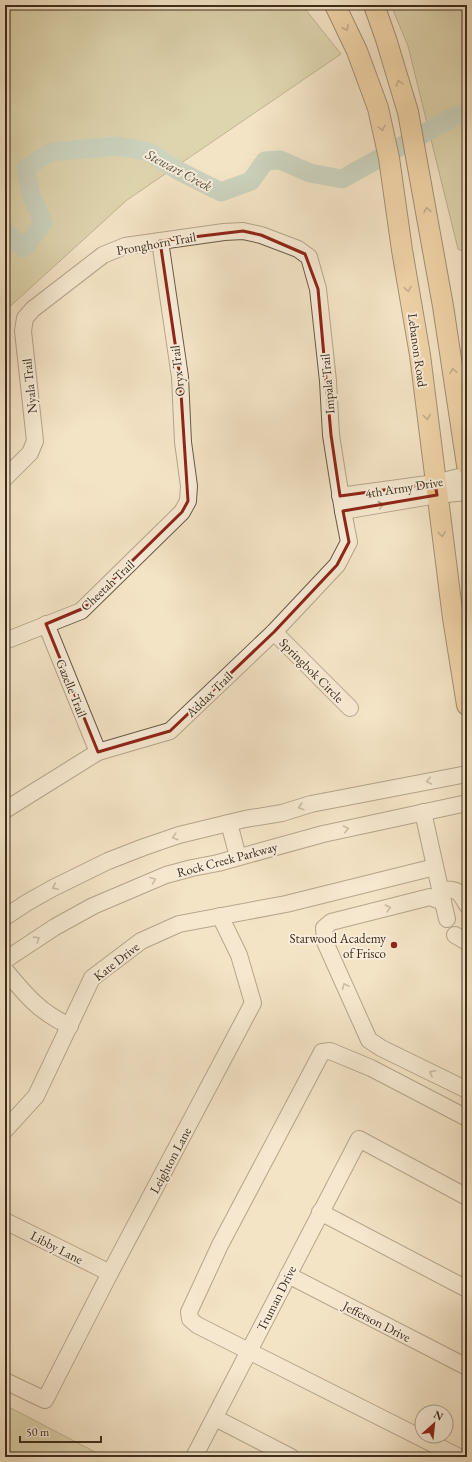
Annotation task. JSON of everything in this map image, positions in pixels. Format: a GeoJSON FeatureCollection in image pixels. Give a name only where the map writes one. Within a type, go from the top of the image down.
{"type":"FeatureCollection","features":[{"type":"Feature","properties":{"kind":"main road","name":"Lebanon Road"},"geometry":{"type":"LineString","coordinates":[[334,5],[357,51],[378,108],[388,150],[402,250],[420,355],[453,618],[467,704]]}},
{"type":"Feature","properties":{"kind":"main road"},"geometry":{"type":"LineString","coordinates":[[374,5],[408,112],[443,306],[467,465]]}},
{"type":"Feature","properties":{"kind":"street","name":"Pronghorn Trail"},"geometry":{"type":"LineString","coordinates":[[24,322],[27,315],[33,308],[103,255],[125,246],[224,232],[243,231],[261,235],[298,249],[309,257]]}},
{"type":"Feature","properties":{"kind":"street","name":"Oryx Trail"},"geometry":{"type":"LineString","coordinates":[[160,241],[180,377],[183,442],[189,486],[188,501]]}},
{"type":"Feature","properties":{"kind":"street","name":"Impala Trail"},"geometry":{"type":"LineString","coordinates":[[309,257],[318,288],[328,381],[331,435],[341,504]]}},
{"type":"Feature","properties":{"kind":"street","name":"Nyala Trail"},"geometry":{"type":"LineString","coordinates":[[5,478],[32,450],[35,437],[23,331],[24,322]]}},
{"type":"Feature","properties":{"kind":"street","name":"4th Army Drive"},"geometry":{"type":"LineString","coordinates":[[341,504],[436,489],[467,476]]}},
{"type":"Feature","properties":{"kind":"street","name":"4th Army Drive"},"geometry":{"type":"LineString","coordinates":[[436,489],[467,492]]}},
{"type":"Feature","properties":{"kind":"street","name":"Cheetah Trail"},"geometry":{"type":"LineString","coordinates":[[5,641],[78,613],[182,512],[188,501]]}},
{"type":"Feature","properties":{"kind":"street","name":"Addax Trail"},"geometry":{"type":"LineString","coordinates":[[5,810],[98,752],[170,731],[274,632],[337,565],[349,542],[341,504]]}},
{"type":"Feature","properties":{"kind":"street","name":"Gazelle Trail"},"geometry":{"type":"LineString","coordinates":[[46,624],[98,752]]}},
{"type":"Feature","properties":{"kind":"street","name":"Springbok Circle"},"geometry":{"type":"LineString","coordinates":[[274,632],[350,708]]}},
{"type":"Feature","properties":{"kind":"street"},"geometry":{"type":"LineString","coordinates":[[5,917],[53,888],[108,861],[178,835],[282,813],[311,804],[467,774]]}},
{"type":"Feature","properties":{"kind":"street","name":"Rock Creek Parkway"},"geometry":{"type":"LineString","coordinates":[[5,960],[93,906],[166,875],[218,863],[323,834],[467,803]]}},
{"type":"Feature","properties":{"kind":"street"},"geometry":{"type":"LineString","coordinates":[[423,812],[447,919]]}},
{"type":"Feature","properties":{"kind":"street"},"geometry":{"type":"LineString","coordinates":[[229,823],[238,857]]}},
{"type":"Feature","properties":{"kind":"street","name":"Kate Drive"},"geometry":{"type":"LineString","coordinates":[[5,1130],[36,1096],[92,978],[141,941],[179,924],[286,904],[435,867]]}},
{"type":"Feature","properties":{"kind":"street"},"geometry":{"type":"LineString","coordinates":[[467,905],[461,893],[456,890],[331,922],[324,928],[324,942],[369,1040],[381,1048],[467,1090]]}},
{"type":"Feature","properties":{"kind":"street","name":"Leighton Lane"},"geometry":{"type":"LineString","coordinates":[[5,1381],[45,1400],[110,1273],[253,1003],[239,955],[220,916]]}},
{"type":"Feature","properties":{"kind":"street"},"geometry":{"type":"LineString","coordinates":[[5,970],[37,1007],[54,1019],[70,1026]]}},
{"type":"Feature","properties":{"kind":"street"},"geometry":{"type":"LineString","coordinates":[[459,1457],[197,1325],[190,1319],[189,1312],[220,1245],[322,1052],[330,1051],[371,1068],[467,1118]]}},
{"type":"Feature","properties":{"kind":"street","name":"Truman Drive"},"geometry":{"type":"LineString","coordinates":[[194,1457],[359,1139],[467,1197]]}},
{"type":"Feature","properties":{"kind":"street"},"geometry":{"type":"LineString","coordinates":[[320,1212],[467,1289]]}},
{"type":"Feature","properties":{"kind":"street","name":"Libby Lane"},"geometry":{"type":"LineString","coordinates":[[5,1221],[110,1273]]}},
{"type":"Feature","properties":{"kind":"street","name":"Jefferson Drive"},"geometry":{"type":"LineString","coordinates":[[288,1275],[467,1367]]}},
{"type":"Feature","properties":{"kind":"street"},"geometry":{"type":"LineString","coordinates":[[215,1418],[291,1457]]}},
{"type":"Feature","properties":{"kind":"highlighted area"},"geometry":{"type":"Polygon","coordinates":[[[243,231],[261,235],[305,254],[318,289],[331,435],[340,496],[435,483],[437,495],[343,511],[349,542],[337,565],[274,632],[170,731],[98,752],[46,624],[84,608],[182,512],[188,501],[180,377],[160,241],[243,231]]]}},
{"type":"Feature","properties":{"kind":"shaded area"},"geometry":{"type":"Polygon","coordinates":[[[5,5],[302,5],[341,54],[127,200],[5,311],[5,5]]]}},
{"type":"Feature","properties":{"kind":"shaded area"},"geometry":{"type":"Polygon","coordinates":[[[391,5],[467,5],[467,253],[458,249],[408,46],[391,5]]]}},
{"type":"Feature","properties":{"kind":"shaded area"},"geometry":{"type":"Polygon","coordinates":[[[5,1405],[99,1454],[98,1457],[5,1457],[5,1405]]]}},
{"type":"Feature","properties":{"kind":"waterway","name":"Stewart Creek"},"geometry":{"type":"LineString","coordinates":[[5,232],[24,248],[43,223],[31,195],[26,168],[51,152],[118,146],[149,152],[179,171],[221,192],[251,181],[265,161],[280,160],[310,173],[342,179],[457,115],[467,113]]}},
{"type":"Feature","properties":{"kind":"place","name":"Starwood Academy of Frisco"},"geometry":{"type":"Point","coordinates":[394,945]}}]}
